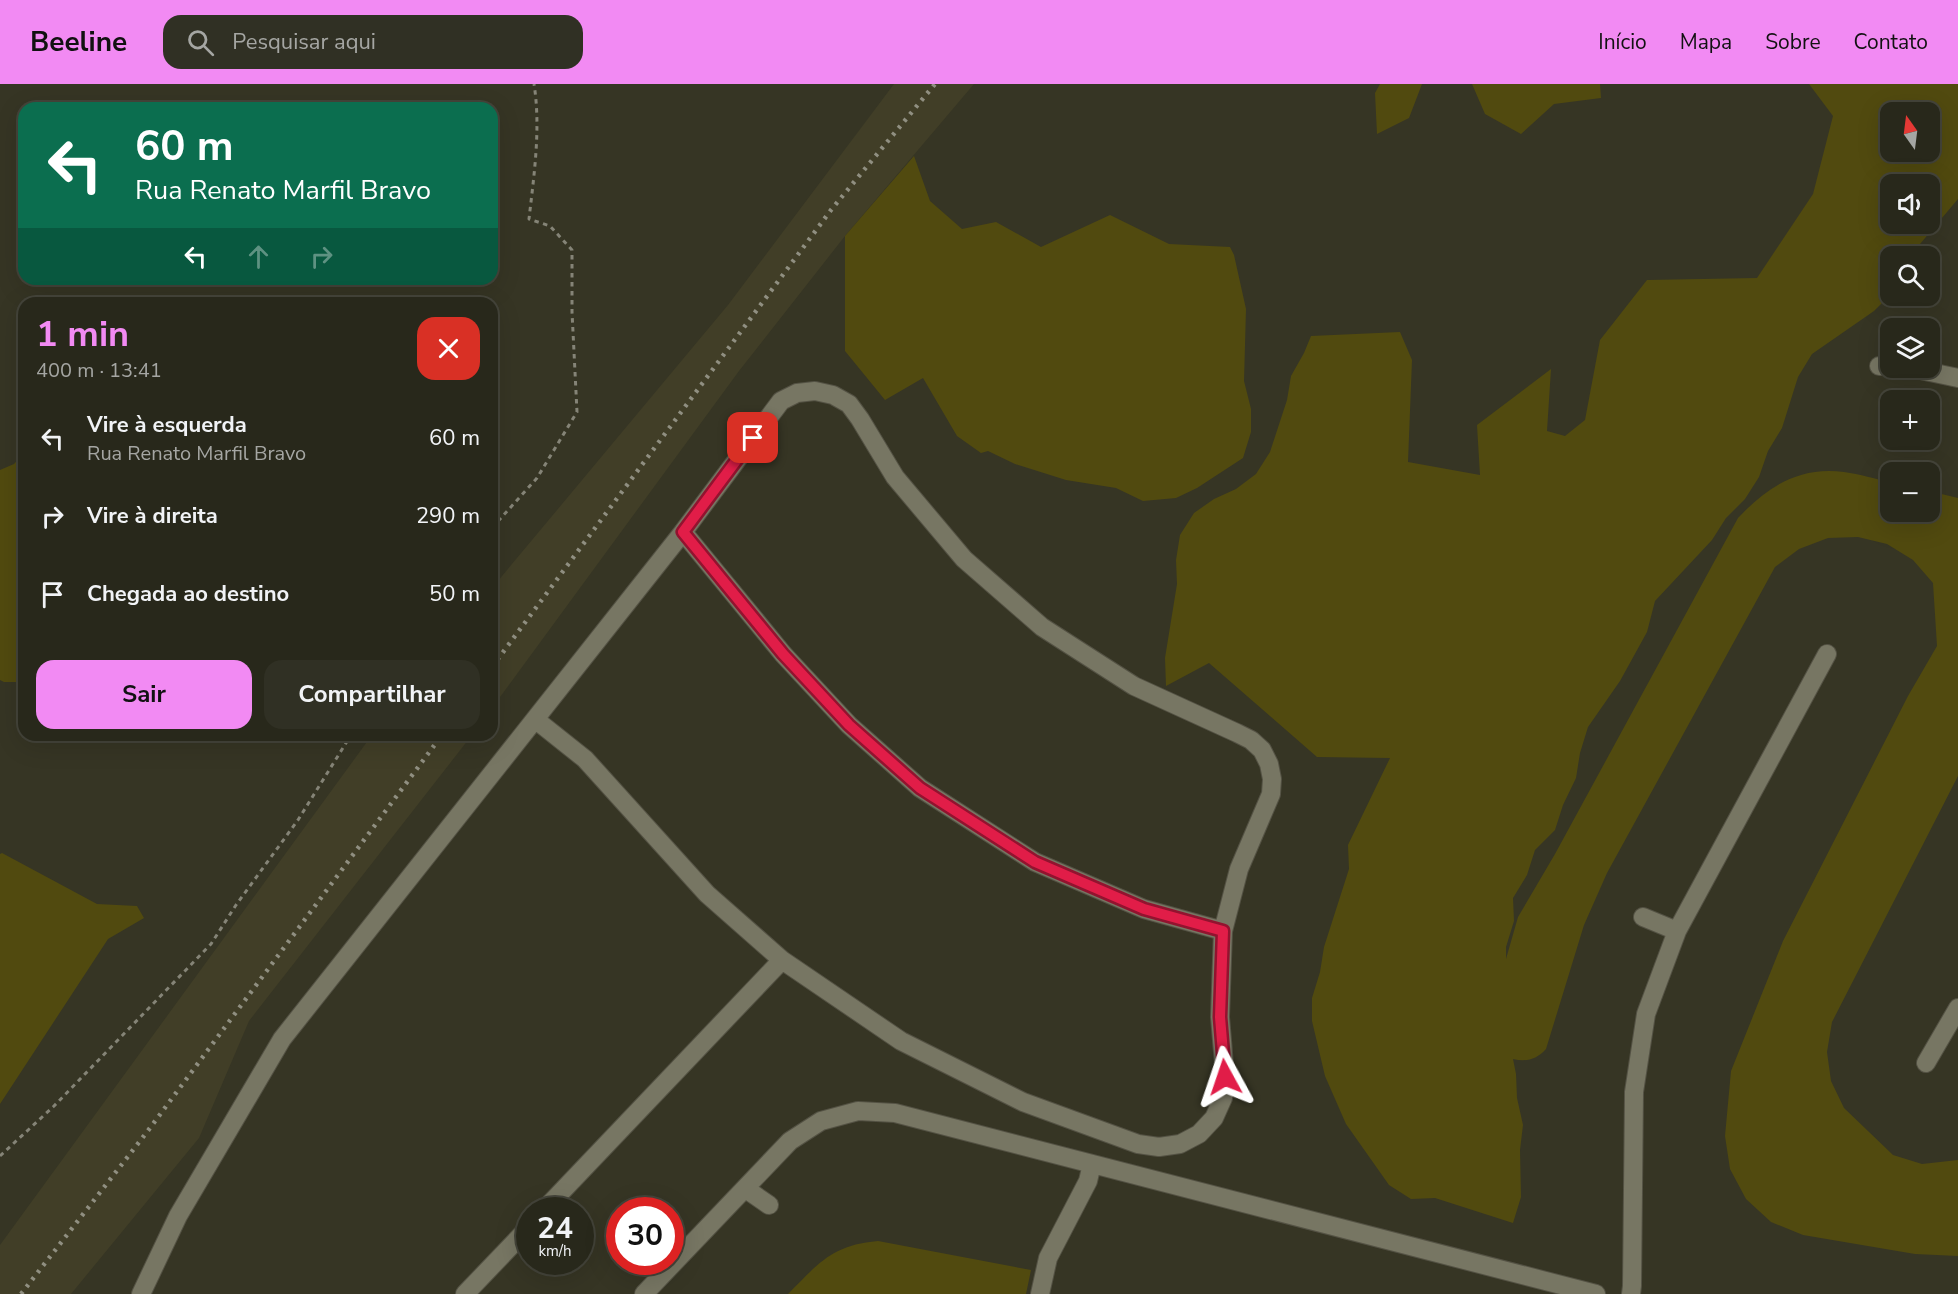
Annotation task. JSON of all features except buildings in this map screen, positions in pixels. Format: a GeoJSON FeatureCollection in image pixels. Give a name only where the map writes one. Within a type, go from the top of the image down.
{"type":"FeatureCollection","features":[{"type":"Feature","properties":{"kind":"street"},"geometry":{"type":"LineString","coordinates":[[1940,374],[1958,378]]}},
{"type":"Feature","properties":{"kind":"street"},"geometry":{"type":"LineString","coordinates":[[141,1294],[178,1216],[282,1039],[536,720],[683,532],[781,401],[797,393],[815,391],[833,395],[849,405],[860,418],[895,477],[964,559],[1042,627],[1134,686],[1251,740],[1262,750],[1271,771],[1270,794],[1239,869],[1223,931],[1220,1017],[1225,1077],[1223,1098],[1214,1118],[1199,1134],[1180,1144],[1159,1148],[1138,1144],[1023,1102],[901,1041],[782,960],[708,894],[585,759],[536,720]]}},
{"type":"Feature","properties":{"kind":"street"},"geometry":{"type":"LineString","coordinates":[[683,532],[790,662],[849,725],[920,788],[1035,862],[1144,909],[1223,931]]}},
{"type":"Feature","properties":{"kind":"street"},"geometry":{"type":"LineString","coordinates":[[1631,1294],[1634,1092],[1647,1014],[1677,932],[1827,654]]}},
{"type":"Feature","properties":{"kind":"street"},"geometry":{"type":"LineString","coordinates":[[1643,917],[1677,932]]}},
{"type":"Feature","properties":{"kind":"street"},"geometry":{"type":"LineString","coordinates":[[556,1197],[782,960]]}},
{"type":"Feature","properties":{"kind":"street"},"geometry":{"type":"LineString","coordinates":[[1926,1063],[1958,1008]]}},
{"type":"Feature","properties":{"kind":"street"},"geometry":{"type":"LineString","coordinates":[[645,1294],[790,1141],[821,1121],[858,1111],[895,1113],[1575,1291],[1596,1294]]}},
{"type":"Feature","properties":{"kind":"street"},"geometry":{"type":"LineString","coordinates":[[1040,1294],[1048,1258],[1088,1181],[1092,1164]]}},
{"type":"Feature","properties":{"kind":"street"},"geometry":{"type":"LineString","coordinates":[[746,1189],[769,1205]]}},
{"type":"Feature","properties":{"kind":"street"},"geometry":{"type":"LineString","coordinates":[[465,1294],[516,1241]]}},
{"type":"Feature","properties":{"kind":"path"},"geometry":{"type":"LineString","coordinates":[[498,521],[537,478],[577,412],[572,312],[572,250],[550,226],[529,219],[535,169],[536,97],[534,84]]}},
{"type":"Feature","properties":{"kind":"path"},"geometry":{"type":"LineString","coordinates":[[0,1156],[78,1082],[211,944],[236,905],[298,820],[347,741]]}},
{"type":"Feature","properties":{"kind":"shaded area"},"geometry":{"type":"Polygon","coordinates":[[[894,84],[974,84],[845,236],[739,371],[498,700],[498,581],[728,305],[894,84]]]}},
{"type":"Feature","properties":{"kind":"shaded area"},"geometry":{"type":"Polygon","coordinates":[[[1380,84],[1422,84],[1409,118],[1377,134],[1375,93],[1380,84]]]}},
{"type":"Feature","properties":{"kind":"shaded area"},"geometry":{"type":"Polygon","coordinates":[[[1472,84],[1600,84],[1601,98],[1554,104],[1521,134],[1485,114],[1472,84]]]}},
{"type":"Feature","properties":{"kind":"shaded area"},"geometry":{"type":"Polygon","coordinates":[[[1809,84],[1958,84],[1958,199],[1940,220],[1940,174],[1880,174],[1880,234],[1928,234],[1917,246],[1880,246],[1880,305],[1812,354],[1798,377],[1782,428],[1768,451],[1759,477],[1745,499],[1726,518],[1712,540],[1655,601],[1647,632],[1620,681],[1588,727],[1580,753],[1576,778],[1563,805],[1555,830],[1535,850],[1527,875],[1513,898],[1514,921],[1506,947],[1506,959],[1518,917],[1555,854],[1738,518],[1772,488],[1813,472],[1844,472],[1880,480],[1880,522],[1940,522],[1940,494],[1958,498],[1958,776],[1832,1022],[1827,1052],[1831,1081],[1844,1108],[1893,1155],[1922,1164],[1958,1160],[1958,1256],[1915,1254],[1803,1235],[1771,1222],[1746,1199],[1730,1169],[1725,1136],[1731,1071],[1783,941],[1908,696],[1937,646],[1933,583],[1913,560],[1887,544],[1858,537],[1828,538],[1799,549],[1775,567],[1607,873],[1584,925],[1546,1049],[1531,1059],[1513,1059],[1517,1098],[1523,1125],[1520,1150],[1521,1197],[1513,1223],[1435,1198],[1411,1199],[1389,1185],[1346,1124],[1325,1076],[1312,1021],[1312,998],[1320,972],[1324,947],[1349,869],[1348,845],[1390,758],[1317,757],[1209,663],[1166,686],[1165,658],[1177,584],[1176,560],[1180,535],[1194,513],[1214,499],[1236,489],[1256,474],[1270,452],[1287,400],[1291,376],[1311,336],[1400,332],[1412,360],[1408,462],[1480,475],[1477,425],[1551,369],[1547,431],[1565,436],[1585,420],[1600,340],[1647,280],[1757,278],[1813,194],[1833,116],[1809,84]]]}},
{"type":"Feature","properties":{"kind":"shaded area"},"geometry":{"type":"Polygon","coordinates":[[[914,156],[930,201],[962,229],[996,222],[1041,247],[1110,215],[1169,244],[1230,247],[1234,255],[1246,309],[1244,381],[1251,409],[1251,432],[1243,458],[1197,488],[1176,498],[1143,501],[1116,488],[1066,480],[1015,464],[988,451],[981,453],[957,436],[923,378],[885,400],[845,351],[845,236],[914,156]]]}},
{"type":"Feature","properties":{"kind":"shaded area"},"geometry":{"type":"Polygon","coordinates":[[[18,460],[18,682],[4,682],[0,680],[0,470],[14,464],[18,460]]]}},
{"type":"Feature","properties":{"kind":"shaded area"},"geometry":{"type":"Polygon","coordinates":[[[368,741],[467,741],[249,1021],[199,1138],[71,1294],[0,1294],[0,1245],[368,741]]]}},
{"type":"Feature","properties":{"kind":"shaded area"},"geometry":{"type":"Polygon","coordinates":[[[2,853],[97,904],[137,906],[144,918],[108,939],[0,1104],[0,854],[2,853]]]}},
{"type":"Feature","properties":{"kind":"shaded area"},"geometry":{"type":"Polygon","coordinates":[[[878,1241],[1031,1270],[1026,1294],[788,1294],[827,1257],[837,1251],[862,1243],[878,1241]]]}},
{"type":"Feature","properties":{"kind":"railway"},"geometry":{"type":"LineString","coordinates":[[498,659],[831,210],[935,84]]}},
{"type":"Feature","properties":{"kind":"railway"},"geometry":{"type":"LineString","coordinates":[[21,1294],[147,1132],[438,741]]}},
{"type":"Feature","properties":{"kind":"route"},"geometry":{"type":"LineString","coordinates":[[753,438],[683,532],[783,654],[849,725],[920,788],[1035,862],[1144,909],[1223,931],[1220,1017],[1225,1077]]}}]}
